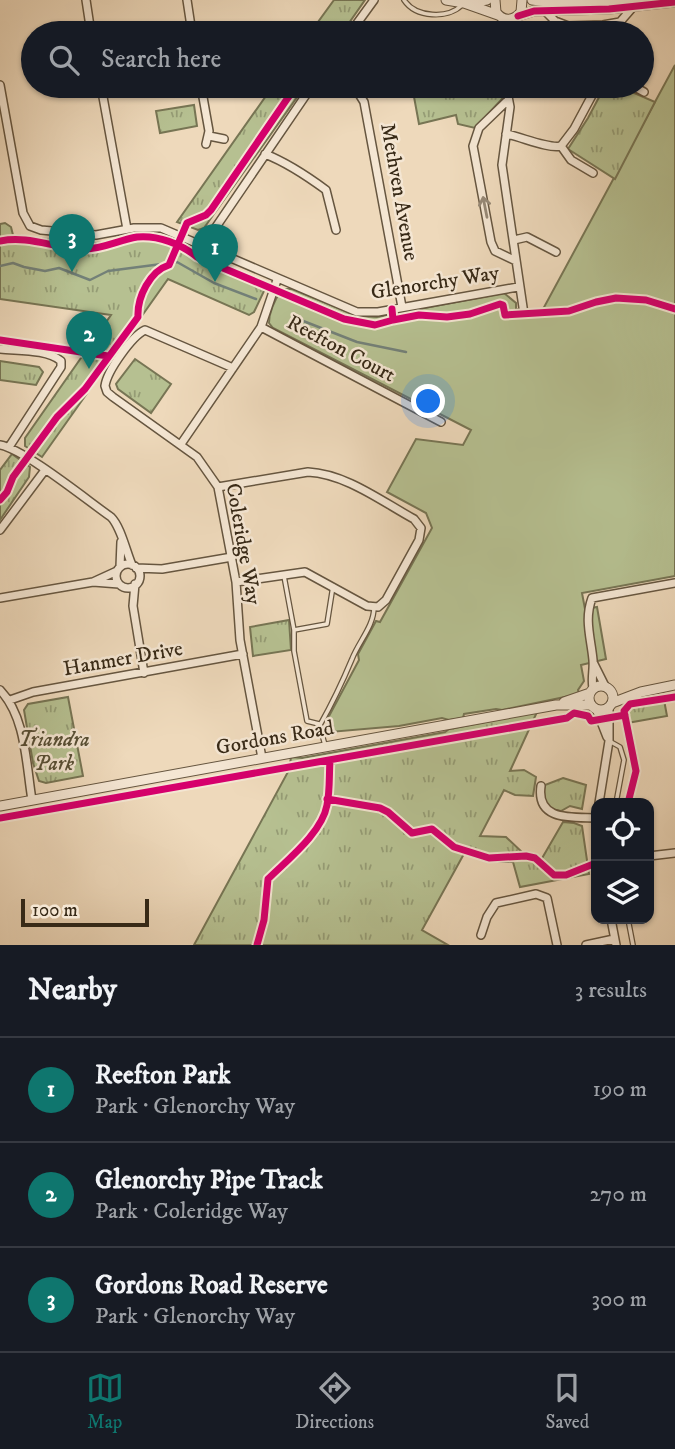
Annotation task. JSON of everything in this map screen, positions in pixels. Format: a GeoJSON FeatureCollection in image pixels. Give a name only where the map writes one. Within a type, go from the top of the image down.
{"type":"FeatureCollection","features":[{"type":"Feature","properties":{"kind":"street"},"geometry":{"type":"LineString","coordinates":[[86,0],[89,21]]}},
{"type":"Feature","properties":{"kind":"street"},"geometry":{"type":"LineString","coordinates":[[187,0],[190,21]]}},
{"type":"Feature","properties":{"kind":"street"},"geometry":{"type":"LineString","coordinates":[[446,0],[464,3],[508,19],[545,10],[633,7],[675,2]]}},
{"type":"Feature","properties":{"kind":"street"},"geometry":{"type":"LineString","coordinates":[[464,3],[487,0]]}},
{"type":"Feature","properties":{"kind":"street"},"geometry":{"type":"LineString","coordinates":[[495,0],[494,8],[498,15]]}},
{"type":"Feature","properties":{"kind":"street"},"geometry":{"type":"LineString","coordinates":[[519,16],[523,7],[522,0]]}},
{"type":"Feature","properties":{"kind":"street"},"geometry":{"type":"LineString","coordinates":[[532,0],[563,4],[642,0]]}},
{"type":"Feature","properties":{"kind":"street"},"geometry":{"type":"LineString","coordinates":[[358,21],[371,2]]}},
{"type":"Feature","properties":{"kind":"street"},"geometry":{"type":"LineString","coordinates":[[621,21],[633,7]]}},
{"type":"Feature","properties":{"kind":"street"},"geometry":{"type":"LineString","coordinates":[[545,10],[555,21]]}},
{"type":"Feature","properties":{"kind":"street","name":"Glenorchy Way"},"geometry":{"type":"LineString","coordinates":[[0,87],[26,221],[30,226],[41,230],[96,235],[127,229],[161,228],[357,312],[378,312],[518,287]]}},
{"type":"Feature","properties":{"kind":"street"},"geometry":{"type":"LineString","coordinates":[[103,98],[127,229]]}},
{"type":"Feature","properties":{"kind":"street"},"geometry":{"type":"LineString","coordinates":[[203,98],[208,140],[224,139]]}},
{"type":"Feature","properties":{"kind":"street"},"geometry":{"type":"LineString","coordinates":[[204,246],[304,98]]}},
{"type":"Feature","properties":{"kind":"street","name":"Methven Avenue"},"geometry":{"type":"LineString","coordinates":[[362,98],[402,307]]}},
{"type":"Feature","properties":{"kind":"street"},"geometry":{"type":"LineString","coordinates":[[506,134],[524,137],[551,147],[561,146],[574,129],[591,98]]}},
{"type":"Feature","properties":{"kind":"street"},"geometry":{"type":"LineString","coordinates":[[516,261],[495,250],[491,242],[473,146],[479,128],[508,100],[510,107],[502,165],[524,314]]}},
{"type":"Feature","properties":{"kind":"street"},"geometry":{"type":"LineString","coordinates":[[561,146],[571,160],[593,173]]}},
{"type":"Feature","properties":{"kind":"street"},"geometry":{"type":"LineString","coordinates":[[265,154],[307,174],[315,184],[326,190],[336,230]]}},
{"type":"Feature","properties":{"kind":"street"},"geometry":{"type":"LineString","coordinates":[[514,240],[527,237],[556,252]]}},
{"type":"Feature","properties":{"kind":"street"},"geometry":{"type":"LineString","coordinates":[[181,444],[261,327],[277,279]]}},
{"type":"Feature","properties":{"kind":"street","name":"Reefton Court"},"geometry":{"type":"LineString","coordinates":[[261,327],[441,422]]}},
{"type":"Feature","properties":{"kind":"street","name":"Coleridge Way"},"geometry":{"type":"LineString","coordinates":[[233,368],[145,330],[135,336],[106,380],[107,392],[181,444],[205,465],[218,487],[232,557],[243,654],[262,758]]}},
{"type":"Feature","properties":{"kind":"street"},"geometry":{"type":"LineString","coordinates":[[0,349],[55,357],[61,361],[61,367],[9,447]]}},
{"type":"Feature","properties":{"kind":"street"},"geometry":{"type":"LineString","coordinates":[[0,445],[9,447],[45,470],[117,523],[121,541],[139,574],[133,606],[144,673]]}},
{"type":"Feature","properties":{"kind":"street"},"geometry":{"type":"LineString","coordinates":[[0,530],[45,470]]}},
{"type":"Feature","properties":{"kind":"street"},"geometry":{"type":"LineString","coordinates":[[218,487],[307,472],[322,473],[343,480],[414,519],[421,528],[419,540],[386,600],[374,607],[305,572],[236,582]]}},
{"type":"Feature","properties":{"kind":"street"},"geometry":{"type":"LineString","coordinates":[[121,541],[116,577],[133,606]]}},
{"type":"Feature","properties":{"kind":"street"},"geometry":{"type":"LineString","coordinates":[[93,582],[126,564],[162,569],[232,557]]}},
{"type":"Feature","properties":{"kind":"street"},"geometry":{"type":"LineString","coordinates":[[0,598],[93,582],[129,587],[162,569]]}},
{"type":"Feature","properties":{"kind":"street"},"geometry":{"type":"LineString","coordinates":[[609,741],[593,707],[594,663],[587,614],[592,598],[675,583]]}},
{"type":"Feature","properties":{"kind":"street","name":"Hanmer Drive"},"geometry":{"type":"LineString","coordinates":[[10,700],[33,692],[243,654]]}},
{"type":"Feature","properties":{"kind":"street"},"geometry":{"type":"LineString","coordinates":[[594,663],[613,696],[600,798]]}},
{"type":"Feature","properties":{"kind":"street"},"geometry":{"type":"LineString","coordinates":[[593,707],[603,709],[641,692],[675,685]]}},
{"type":"Feature","properties":{"kind":"street"},"geometry":{"type":"LineString","coordinates":[[592,690],[607,688],[641,692]]}},
{"type":"Feature","properties":{"kind":"street"},"geometry":{"type":"LineString","coordinates":[[0,690],[10,700],[19,723],[32,800]]}},
{"type":"Feature","properties":{"kind":"street","name":"Gordons Road"},"geometry":{"type":"LineString","coordinates":[[0,806],[556,705],[592,690]]}},
{"type":"Feature","properties":{"kind":"street","name":"Gordons Road"},"geometry":{"type":"LineString","coordinates":[[556,705],[593,707]]}},
{"type":"Feature","properties":{"kind":"street"},"geometry":{"type":"LineString","coordinates":[[541,786],[540,798],[543,806],[553,814],[591,818]]}},
{"type":"Feature","properties":{"kind":"street"},"geometry":{"type":"LineString","coordinates":[[654,855],[675,853]]}},
{"type":"Feature","properties":{"kind":"street"},"geometry":{"type":"LineString","coordinates":[[481,935],[487,916],[496,903],[536,894],[547,898],[556,945]]}},
{"type":"Feature","properties":{"kind":"street"},"geometry":{"type":"LineString","coordinates":[[586,945],[615,942],[612,924]]}},
{"type":"Feature","properties":{"kind":"lane"},"geometry":{"type":"LineString","coordinates":[[404,0],[414,9],[447,15],[464,3]]}},
{"type":"Feature","properties":{"kind":"lane"},"geometry":{"type":"LineString","coordinates":[[284,574],[307,721],[320,726]]}},
{"type":"Feature","properties":{"kind":"lane"},"geometry":{"type":"LineString","coordinates":[[294,630],[327,624],[333,586]]}},
{"type":"Feature","properties":{"kind":"lane"},"geometry":{"type":"LineString","coordinates":[[325,747],[320,726],[374,617],[374,607]]}},
{"type":"Feature","properties":{"kind":"lane"},"geometry":{"type":"LineString","coordinates":[[609,741],[620,747],[624,761],[617,798]]}},
{"type":"Feature","properties":{"kind":"lane"},"geometry":{"type":"LineString","coordinates":[[629,924],[633,945]]}},
{"type":"Feature","properties":{"kind":"green space"},"geometry":{"type":"Polygon","coordinates":[[[334,0],[365,0],[350,21],[319,21],[334,0]]]}},
{"type":"Feature","properties":{"kind":"green space"},"geometry":{"type":"Polygon","coordinates":[[[675,65],[675,576],[582,593],[585,609],[597,607],[606,659],[581,665],[584,681],[578,690],[579,694],[502,710],[464,714],[463,718],[442,718],[399,726],[330,732],[328,718],[359,660],[358,654],[376,621],[380,622],[432,528],[426,513],[387,492],[416,439],[463,445],[471,430],[273,328],[269,319],[277,297],[282,289],[292,289],[358,316],[377,317],[504,293],[516,303],[516,309],[542,311],[675,65]]]}},
{"type":"Feature","properties":{"kind":"green space"},"geometry":{"type":"Polygon","coordinates":[[[265,98],[296,98],[204,228],[198,230],[177,222],[265,98]]]}},
{"type":"Feature","properties":{"kind":"green space"},"geometry":{"type":"Polygon","coordinates":[[[414,98],[502,98],[475,128],[458,124],[456,115],[419,124],[414,98]]]}},
{"type":"Feature","properties":{"kind":"green space"},"geometry":{"type":"Polygon","coordinates":[[[599,98],[646,98],[655,102],[615,179],[568,149],[599,98]]]}},
{"type":"Feature","properties":{"kind":"green space"},"geometry":{"type":"Polygon","coordinates":[[[194,105],[197,126],[160,133],[156,111],[194,105]]]}},
{"type":"Feature","properties":{"kind":"green space"},"geometry":{"type":"Polygon","coordinates":[[[5,223],[11,227],[13,235],[88,244],[147,237],[262,286],[264,291],[254,312],[249,315],[168,279],[42,457],[25,446],[25,438],[111,315],[0,299],[0,224],[5,223]]]}},
{"type":"Feature","properties":{"kind":"green space"},"geometry":{"type":"Polygon","coordinates":[[[135,359],[171,384],[151,413],[118,389],[116,384],[135,359]]]}},
{"type":"Feature","properties":{"kind":"green space"},"geometry":{"type":"Polygon","coordinates":[[[0,361],[39,367],[43,372],[36,385],[0,380],[0,361]]]}},
{"type":"Feature","properties":{"kind":"green space"},"geometry":{"type":"Polygon","coordinates":[[[12,454],[30,467],[29,477],[0,520],[0,470],[12,454]]]}},
{"type":"Feature","properties":{"kind":"green space"},"geometry":{"type":"Polygon","coordinates":[[[289,620],[291,650],[253,656],[250,627],[289,620]]]}},
{"type":"Feature","properties":{"kind":"green space","name":"Triandra Park"},"geometry":{"type":"Polygon","coordinates":[[[68,697],[83,776],[46,783],[39,781],[33,763],[24,710],[28,704],[68,697]]]}},
{"type":"Feature","properties":{"kind":"green space"},"geometry":{"type":"Polygon","coordinates":[[[664,700],[667,716],[627,723],[625,711],[630,705],[664,700]]]}},
{"type":"Feature","properties":{"kind":"green space"},"geometry":{"type":"Polygon","coordinates":[[[537,712],[510,771],[524,770],[536,777],[533,796],[515,795],[504,790],[480,836],[506,837],[524,854],[541,860],[563,822],[574,823],[582,826],[589,874],[520,887],[513,862],[497,862],[465,852],[422,930],[448,945],[194,945],[289,770],[291,757],[302,758],[445,732],[537,712]]]}},
{"type":"Feature","properties":{"kind":"green space"},"geometry":{"type":"Polygon","coordinates":[[[563,778],[586,785],[582,809],[570,806],[561,811],[551,809],[542,798],[545,785],[563,778]]]}},
{"type":"Feature","properties":{"kind":"waterway"},"geometry":{"type":"LineString","coordinates":[[0,266],[13,263],[45,271],[59,268],[90,280],[108,271],[177,262],[214,283],[256,299]]}},
{"type":"Feature","properties":{"kind":"waterway"},"geometry":{"type":"LineString","coordinates":[[293,317],[357,342],[406,352]]}},
{"type":"Feature","properties":{"kind":"cycle path"},"geometry":{"type":"LineString","coordinates":[[518,16],[534,11],[609,9],[675,2]]}},
{"type":"Feature","properties":{"kind":"cycle path"},"geometry":{"type":"LineString","coordinates":[[0,500],[7,492],[13,477],[57,417],[85,389],[138,317],[142,293],[156,273],[169,265],[187,223],[211,210],[288,98]]}},
{"type":"Feature","properties":{"kind":"cycle path"},"geometry":{"type":"LineString","coordinates":[[0,241],[22,240],[85,249],[137,237],[153,237],[177,244],[197,257],[344,319],[375,325],[393,320],[392,309]]}},
{"type":"Feature","properties":{"kind":"cycle path"},"geometry":{"type":"LineString","coordinates":[[393,320],[419,315],[447,317],[470,314],[500,304],[503,305],[505,315],[569,311],[616,298],[646,300],[675,309]]}},
{"type":"Feature","properties":{"kind":"cycle path"},"geometry":{"type":"LineString","coordinates":[[0,340],[108,356]]}},
{"type":"Feature","properties":{"kind":"cycle path"},"geometry":{"type":"LineString","coordinates":[[629,798],[636,771],[624,711],[630,704],[675,697]]}},
{"type":"Feature","properties":{"kind":"cycle path"},"geometry":{"type":"LineString","coordinates":[[0,818],[567,718],[574,713],[588,716],[591,721],[625,715]]}},
{"type":"Feature","properties":{"kind":"cycle path"},"geometry":{"type":"LineString","coordinates":[[257,945],[264,920],[268,879],[311,836],[324,815],[329,794],[330,760]]}},
{"type":"Feature","properties":{"kind":"cycle path"},"geometry":{"type":"LineString","coordinates":[[327,799],[380,808],[412,833],[432,829],[454,847],[489,858],[535,858],[554,875],[566,875],[591,865]]}},
{"type":"Feature","properties":{"kind":"place","name":"Gordons Road Reserve"},"geometry":{"type":"Point","coordinates":[72,272]}},
{"type":"Feature","properties":{"kind":"place","name":"Reefton Park"},"geometry":{"type":"Point","coordinates":[215,282]}},
{"type":"Feature","properties":{"kind":"place","name":"Glenorchy Pipe Track"},"geometry":{"type":"Point","coordinates":[89,369]}}]}
